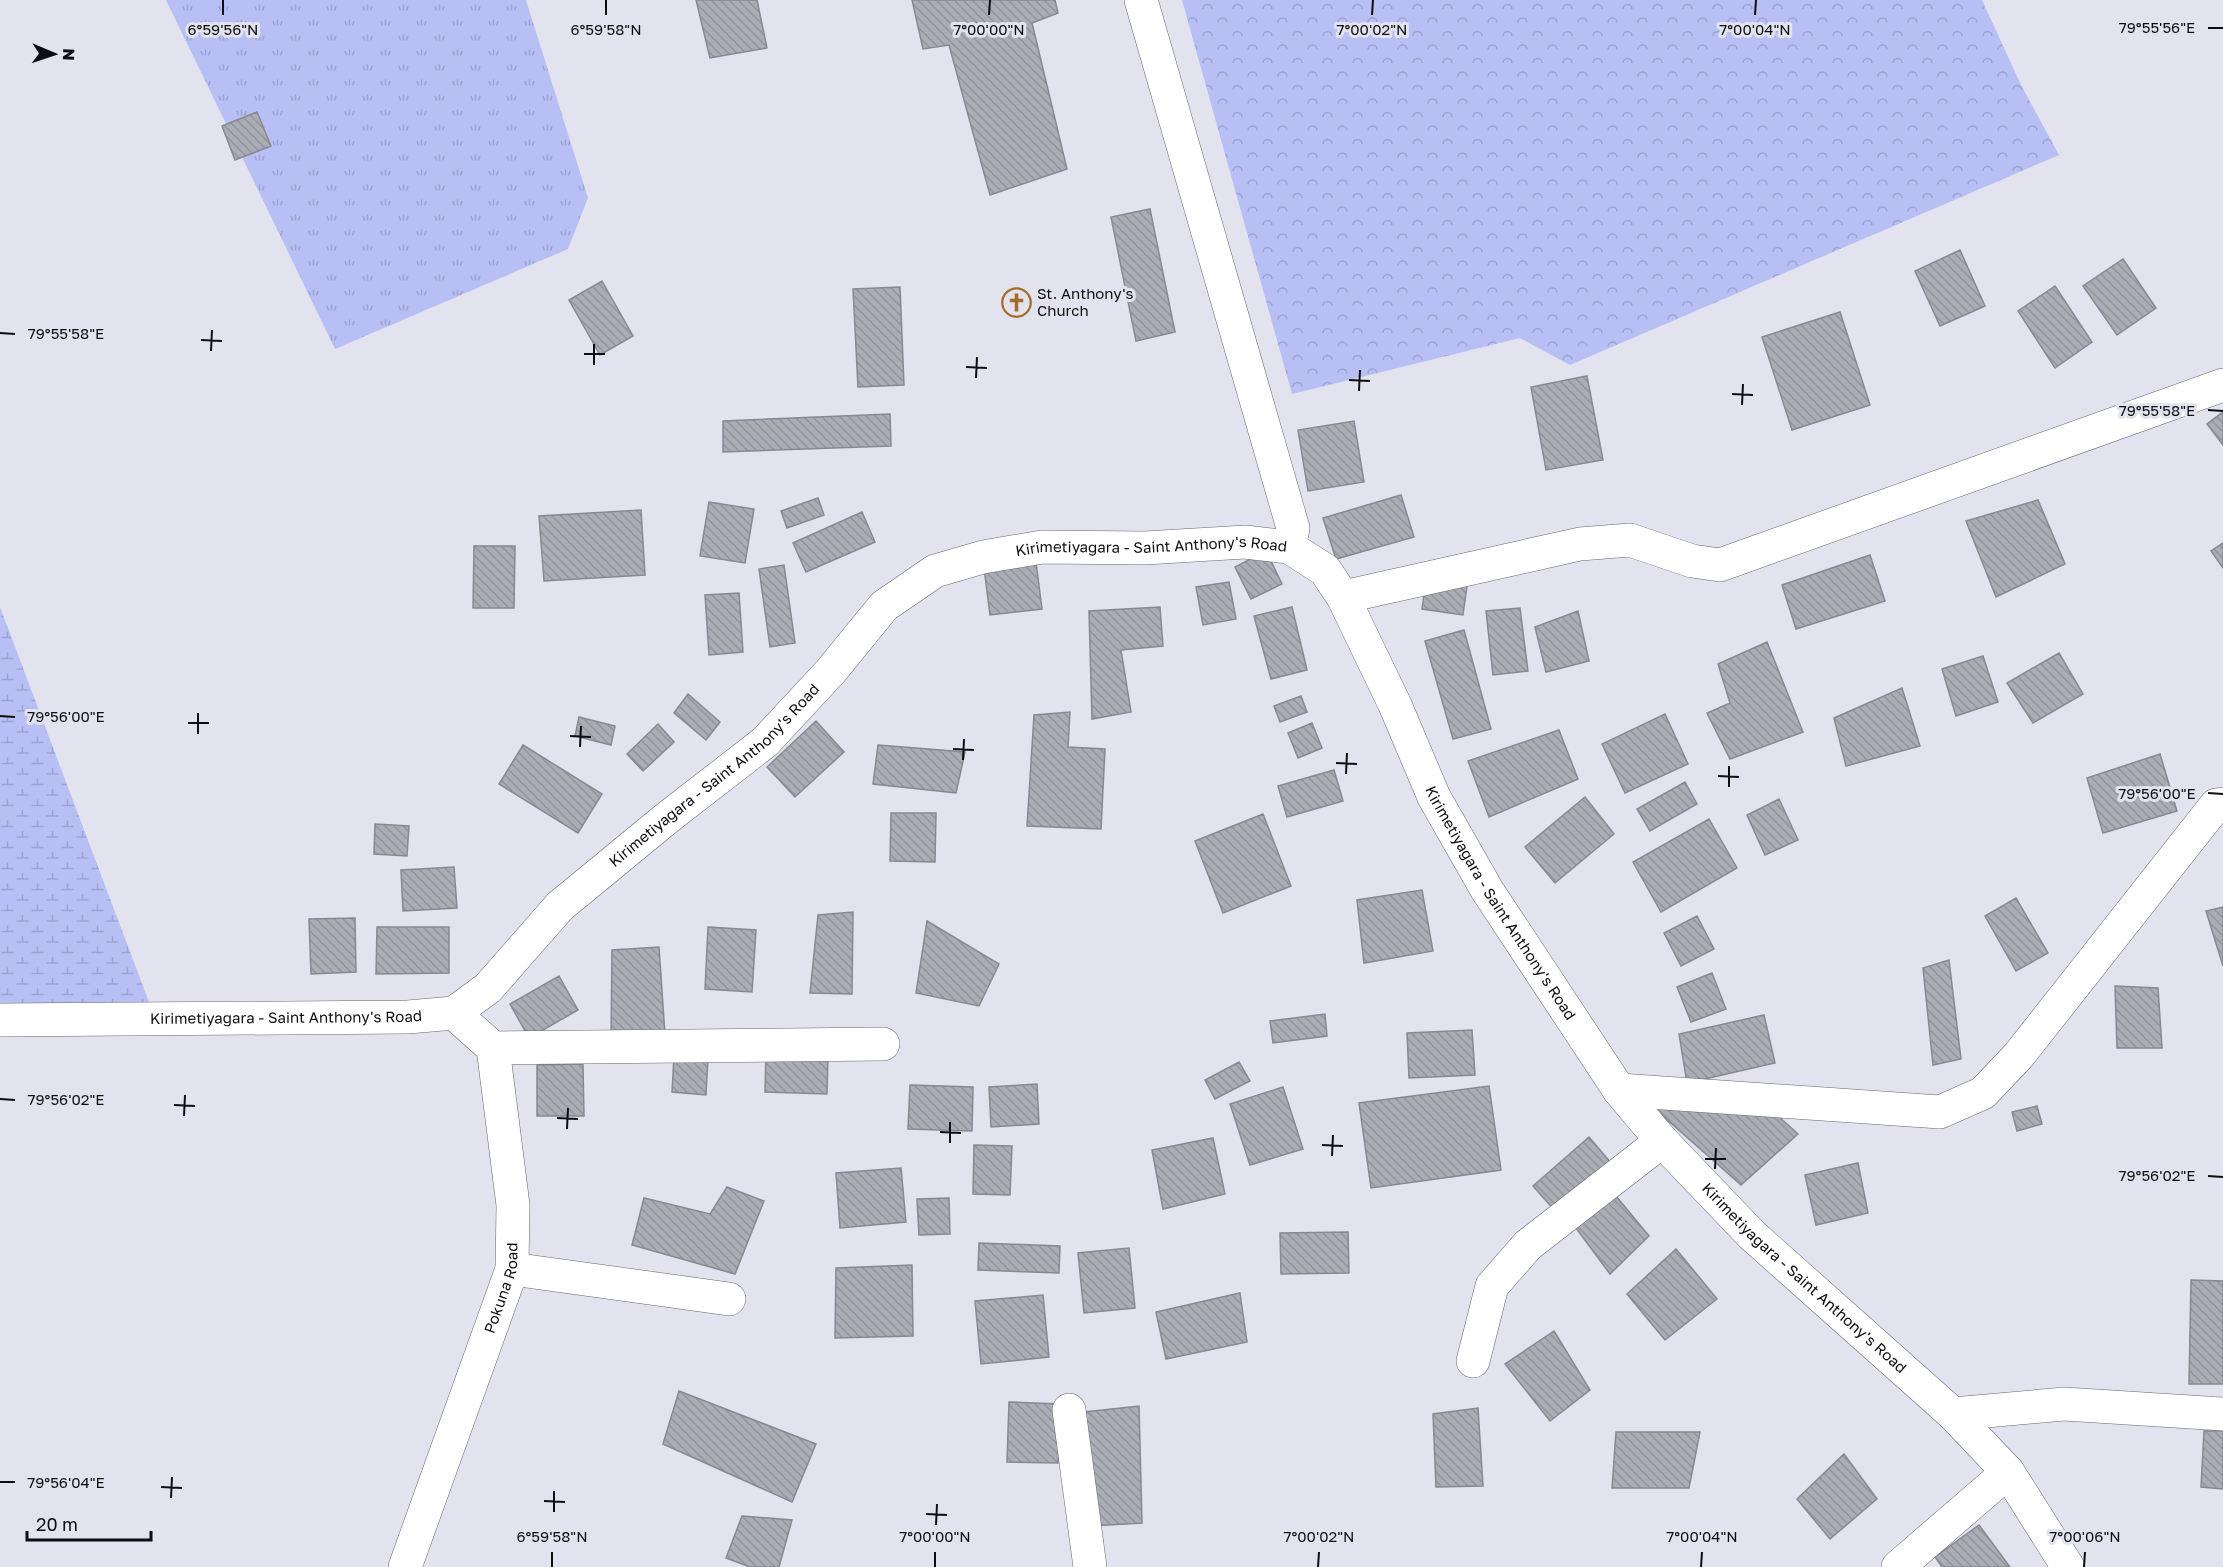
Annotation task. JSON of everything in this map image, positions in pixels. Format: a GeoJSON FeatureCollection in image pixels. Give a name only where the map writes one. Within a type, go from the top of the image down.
{"type":"FeatureCollection","features":[{"type":"Feature","properties":{"kind":"street"},"geometry":{"type":"LineString","coordinates":[[1141,0],[1293,528],[1289,547]]}},
{"type":"Feature","properties":{"kind":"street"},"geometry":{"type":"LineString","coordinates":[[1343,597],[1580,544],[1630,540],[1692,561],[1720,565],[2223,385]]}},
{"type":"Feature","properties":{"kind":"street","name":"Kirimetiyagara - Saint Anthony's Road"},"geometry":{"type":"LineString","coordinates":[[0,1020],[408,1017],[454,1013],[488,988],[560,906],[667,818],[765,742],[831,671],[884,606],[934,571],[983,557],[1042,547],[1145,548],[1245,542],[1289,547],[1325,570],[1343,597],[1395,705],[1434,797],[1487,890],[1618,1090],[1662,1141],[1752,1235],[1953,1414],[2008,1472],[2068,1567]]}},
{"type":"Feature","properties":{"kind":"street"},"geometry":{"type":"LineString","coordinates":[[1618,1090],[1940,1112],[1983,1093],[2019,1054],[2216,805],[2223,804]]}},
{"type":"Feature","properties":{"kind":"street"},"geometry":{"type":"LineString","coordinates":[[454,1013],[493,1048],[883,1044]]}},
{"type":"Feature","properties":{"kind":"street","name":"Pokuna Road"},"geometry":{"type":"LineString","coordinates":[[405,1567],[512,1269],[513,1204],[493,1048]]}},
{"type":"Feature","properties":{"kind":"street"},"geometry":{"type":"LineString","coordinates":[[1473,1361],[1492,1286],[1528,1245],[1662,1141]]}},
{"type":"Feature","properties":{"kind":"street"},"geometry":{"type":"LineString","coordinates":[[512,1269],[729,1299]]}},
{"type":"Feature","properties":{"kind":"street"},"geometry":{"type":"LineString","coordinates":[[1953,1414],[2064,1404],[2223,1413]]}},
{"type":"Feature","properties":{"kind":"street"},"geometry":{"type":"LineString","coordinates":[[1069,1410],[1090,1567]]}},
{"type":"Feature","properties":{"kind":"street"},"geometry":{"type":"LineString","coordinates":[[1899,1567],[2008,1472]]}},
{"type":"Feature","properties":{"kind":"green space"},"geometry":{"type":"Polygon","coordinates":[[[166,0],[526,0],[588,198],[568,249],[335,349],[166,0]]]}},
{"type":"Feature","properties":{"kind":"green space"},"geometry":{"type":"Polygon","coordinates":[[[1182,0],[1982,0],[2021,85],[2059,155],[1570,365],[1520,338],[1292,394],[1182,0]]]}},
{"type":"Feature","properties":{"kind":"green space"},"geometry":{"type":"Polygon","coordinates":[[[0,607],[152,1010],[0,1015],[0,607]]]}},
{"type":"Feature","properties":{"kind":"building"},"geometry":{"type":"Polygon","coordinates":[[[696,0],[757,0],[767,48],[710,58],[696,0]]]}},
{"type":"Feature","properties":{"kind":"building"},"geometry":{"type":"Polygon","coordinates":[[[912,0],[1055,0],[1058,13],[1032,23],[1067,169],[990,195],[949,45],[923,49],[912,0]]]}},
{"type":"Feature","properties":{"kind":"building"},"geometry":{"type":"Polygon","coordinates":[[[257,112],[271,146],[235,160],[222,126],[257,112]]]}},
{"type":"Feature","properties":{"kind":"building"},"geometry":{"type":"Polygon","coordinates":[[[1150,209],[1175,332],[1136,341],[1111,217],[1150,209]]]}},
{"type":"Feature","properties":{"kind":"building"},"geometry":{"type":"Polygon","coordinates":[[[1960,250],[1985,306],[1940,326],[1915,271],[1960,250]]]}},
{"type":"Feature","properties":{"kind":"building"},"geometry":{"type":"Polygon","coordinates":[[[2123,259],[2156,308],[2117,335],[2083,286],[2123,259]]]}},
{"type":"Feature","properties":{"kind":"building"},"geometry":{"type":"Polygon","coordinates":[[[602,281],[633,336],[600,355],[569,300],[602,281]]]}},
{"type":"Feature","properties":{"kind":"building"},"geometry":{"type":"Polygon","coordinates":[[[2055,286],[2092,342],[2055,368],[2018,311],[2055,286]]]}},
{"type":"Feature","properties":{"kind":"building"},"geometry":{"type":"Polygon","coordinates":[[[900,287],[904,385],[858,387],[853,289],[900,287]]]}},
{"type":"Feature","properties":{"kind":"building"},"geometry":{"type":"Polygon","coordinates":[[[1840,312],[1870,405],[1792,430],[1762,337],[1840,312]]]}},
{"type":"Feature","properties":{"kind":"building"},"geometry":{"type":"Polygon","coordinates":[[[1587,376],[1603,460],[1546,470],[1531,387],[1587,376]]]}},
{"type":"Feature","properties":{"kind":"building"},"geometry":{"type":"Polygon","coordinates":[[[2223,412],[2223,445],[2207,424],[2223,412]]]}},
{"type":"Feature","properties":{"kind":"building"},"geometry":{"type":"Polygon","coordinates":[[[890,414],[891,446],[723,452],[723,421],[890,414]]]}},
{"type":"Feature","properties":{"kind":"building"},"geometry":{"type":"Polygon","coordinates":[[[1354,421],[1364,482],[1308,491],[1298,430],[1354,421]]]}},
{"type":"Feature","properties":{"kind":"building"},"geometry":{"type":"Polygon","coordinates":[[[1401,495],[1414,537],[1336,559],[1323,518],[1401,495]]]}},
{"type":"Feature","properties":{"kind":"building"},"geometry":{"type":"Polygon","coordinates":[[[818,498],[824,515],[787,528],[781,511],[818,498]]]}},
{"type":"Feature","properties":{"kind":"building"},"geometry":{"type":"Polygon","coordinates":[[[2038,500],[2065,564],[1996,597],[1966,521],[2038,500]]]}},
{"type":"Feature","properties":{"kind":"building"},"geometry":{"type":"Polygon","coordinates":[[[709,502],[754,509],[745,563],[700,556],[709,502]]]}},
{"type":"Feature","properties":{"kind":"building"},"geometry":{"type":"Polygon","coordinates":[[[641,510],[645,575],[544,581],[539,516],[641,510]]]}},
{"type":"Feature","properties":{"kind":"building"},"geometry":{"type":"Polygon","coordinates":[[[862,512],[875,542],[806,572],[793,543],[862,512]]]}},
{"type":"Feature","properties":{"kind":"building"},"geometry":{"type":"Polygon","coordinates":[[[2223,543],[2223,568],[2211,551],[2223,543]]]}},
{"type":"Feature","properties":{"kind":"building"},"geometry":{"type":"Polygon","coordinates":[[[474,546],[515,546],[514,608],[473,608],[474,546]]]}},
{"type":"Feature","properties":{"kind":"building"},"geometry":{"type":"Polygon","coordinates":[[[1266,551],[1282,584],[1251,599],[1235,567],[1266,551]]]}},
{"type":"Feature","properties":{"kind":"building"},"geometry":{"type":"Polygon","coordinates":[[[1870,555],[1885,601],[1796,629],[1782,585],[1870,555]]]}},
{"type":"Feature","properties":{"kind":"building"},"geometry":{"type":"Polygon","coordinates":[[[1036,562],[1042,609],[990,615],[984,568],[1036,562]]]}},
{"type":"Feature","properties":{"kind":"building"},"geometry":{"type":"Polygon","coordinates":[[[784,565],[795,643],[770,647],[759,569],[784,565]]]}},
{"type":"Feature","properties":{"kind":"building"},"geometry":{"type":"Polygon","coordinates":[[[1426,580],[1467,586],[1463,615],[1422,609],[1426,580]]]}},
{"type":"Feature","properties":{"kind":"building"},"geometry":{"type":"Polygon","coordinates":[[[1229,582],[1236,619],[1203,625],[1196,587],[1229,582]]]}},
{"type":"Feature","properties":{"kind":"building"},"geometry":{"type":"Polygon","coordinates":[[[739,593],[743,652],[709,655],[705,595],[739,593]]]}},
{"type":"Feature","properties":{"kind":"building"},"geometry":{"type":"Polygon","coordinates":[[[1160,607],[1163,646],[1121,650],[1131,712],[1092,719],[1089,611],[1160,607]]]}},
{"type":"Feature","properties":{"kind":"building"},"geometry":{"type":"Polygon","coordinates":[[[1292,607],[1307,670],[1271,679],[1254,616],[1292,607]]]}},
{"type":"Feature","properties":{"kind":"building"},"geometry":{"type":"Polygon","coordinates":[[[1520,608],[1528,671],[1493,675],[1486,611],[1520,608]]]}},
{"type":"Feature","properties":{"kind":"building"},"geometry":{"type":"Polygon","coordinates":[[[1578,611],[1589,661],[1546,672],[1535,627],[1578,611]]]}},
{"type":"Feature","properties":{"kind":"building"},"geometry":{"type":"Polygon","coordinates":[[[1464,630],[1491,729],[1453,739],[1425,641],[1464,630]]]}},
{"type":"Feature","properties":{"kind":"building"},"geometry":{"type":"Polygon","coordinates":[[[1767,642],[1803,732],[1730,759],[1707,713],[1730,703],[1718,664],[1767,642]]]}},
{"type":"Feature","properties":{"kind":"building"},"geometry":{"type":"Polygon","coordinates":[[[2059,653],[2083,694],[2033,723],[2007,683],[2059,653]]]}},
{"type":"Feature","properties":{"kind":"building"},"geometry":{"type":"Polygon","coordinates":[[[1983,656],[1998,702],[1956,716],[1942,669],[1983,656]]]}},
{"type":"Feature","properties":{"kind":"building"},"geometry":{"type":"Polygon","coordinates":[[[1902,688],[1920,746],[1846,766],[1834,718],[1902,688]]]}},
{"type":"Feature","properties":{"kind":"building"},"geometry":{"type":"Polygon","coordinates":[[[688,694],[720,722],[706,740],[674,713],[688,694]]]}},
{"type":"Feature","properties":{"kind":"building"},"geometry":{"type":"Polygon","coordinates":[[[1301,696],[1307,712],[1280,722],[1274,706],[1301,696]]]}},
{"type":"Feature","properties":{"kind":"building"},"geometry":{"type":"Polygon","coordinates":[[[1070,712],[1068,747],[1105,749],[1101,829],[1027,826],[1034,715],[1070,712]]]}},
{"type":"Feature","properties":{"kind":"building"},"geometry":{"type":"Polygon","coordinates":[[[1665,714],[1688,764],[1625,793],[1602,744],[1665,714]]]}},
{"type":"Feature","properties":{"kind":"building"},"geometry":{"type":"Polygon","coordinates":[[[579,717],[615,726],[611,745],[575,736],[579,717]]]}},
{"type":"Feature","properties":{"kind":"building"},"geometry":{"type":"Polygon","coordinates":[[[816,721],[844,752],[795,797],[767,767],[816,721]]]}},
{"type":"Feature","properties":{"kind":"building"},"geometry":{"type":"Polygon","coordinates":[[[1312,723],[1322,748],[1298,758],[1288,733],[1312,723]]]}},
{"type":"Feature","properties":{"kind":"building"},"geometry":{"type":"Polygon","coordinates":[[[658,724],[674,742],[643,771],[627,754],[658,724]]]}},
{"type":"Feature","properties":{"kind":"building"},"geometry":{"type":"Polygon","coordinates":[[[1559,730],[1578,779],[1489,817],[1468,761],[1559,730]]]}},
{"type":"Feature","properties":{"kind":"building"},"geometry":{"type":"Polygon","coordinates":[[[523,745],[602,794],[578,833],[499,784],[523,745]]]}},
{"type":"Feature","properties":{"kind":"building"},"geometry":{"type":"Polygon","coordinates":[[[878,745],[965,752],[956,793],[873,784],[878,745]]]}},
{"type":"Feature","properties":{"kind":"building"},"geometry":{"type":"Polygon","coordinates":[[[2160,754],[2177,811],[2103,833],[2087,778],[2160,754]]]}},
{"type":"Feature","properties":{"kind":"building"},"geometry":{"type":"Polygon","coordinates":[[[1334,770],[1343,801],[1287,817],[1278,786],[1334,770]]]}},
{"type":"Feature","properties":{"kind":"building"},"geometry":{"type":"Polygon","coordinates":[[[1685,782],[1697,804],[1650,831],[1637,809],[1685,782]]]}},
{"type":"Feature","properties":{"kind":"building"},"geometry":{"type":"Polygon","coordinates":[[[1585,797],[1614,834],[1555,883],[1525,847],[1585,797]]]}},
{"type":"Feature","properties":{"kind":"building"},"geometry":{"type":"Polygon","coordinates":[[[1779,799],[1798,840],[1765,855],[1747,815],[1779,799]]]}},
{"type":"Feature","properties":{"kind":"building"},"geometry":{"type":"Polygon","coordinates":[[[891,813],[936,813],[935,862],[890,861],[891,813]]]}},
{"type":"Feature","properties":{"kind":"building"},"geometry":{"type":"Polygon","coordinates":[[[1263,814],[1291,886],[1223,913],[1195,841],[1263,814]]]}},
{"type":"Feature","properties":{"kind":"building"},"geometry":{"type":"Polygon","coordinates":[[[1709,819],[1737,868],[1661,912],[1633,862],[1709,819]]]}},
{"type":"Feature","properties":{"kind":"building"},"geometry":{"type":"Polygon","coordinates":[[[375,824],[409,826],[407,856],[374,854],[375,824]]]}},
{"type":"Feature","properties":{"kind":"building"},"geometry":{"type":"Polygon","coordinates":[[[454,867],[457,908],[403,911],[401,870],[454,867]]]}},
{"type":"Feature","properties":{"kind":"building"},"geometry":{"type":"Polygon","coordinates":[[[1422,890],[1433,951],[1364,963],[1357,900],[1422,890]]]}},
{"type":"Feature","properties":{"kind":"building"},"geometry":{"type":"Polygon","coordinates":[[[2016,898],[2048,953],[2016,971],[1985,916],[2016,898]]]}},
{"type":"Feature","properties":{"kind":"building"},"geometry":{"type":"Polygon","coordinates":[[[2223,907],[2223,966],[2206,911],[2223,907]]]}},
{"type":"Feature","properties":{"kind":"building"},"geometry":{"type":"Polygon","coordinates":[[[853,912],[852,994],[810,993],[818,915],[853,912]]]}},
{"type":"Feature","properties":{"kind":"building"},"geometry":{"type":"Polygon","coordinates":[[[1697,916],[1714,949],[1681,966],[1664,933],[1697,916]]]}},
{"type":"Feature","properties":{"kind":"building"},"geometry":{"type":"Polygon","coordinates":[[[355,918],[356,972],[311,974],[309,919],[355,918]]]}},
{"type":"Feature","properties":{"kind":"building"},"geometry":{"type":"Polygon","coordinates":[[[927,921],[999,964],[979,1006],[916,993],[927,921]]]}},
{"type":"Feature","properties":{"kind":"building"},"geometry":{"type":"Polygon","coordinates":[[[377,927],[449,927],[449,973],[376,974],[377,927]]]}},
{"type":"Feature","properties":{"kind":"building"},"geometry":{"type":"Polygon","coordinates":[[[708,927],[756,930],[752,992],[705,989],[708,927]]]}},
{"type":"Feature","properties":{"kind":"building"},"geometry":{"type":"Polygon","coordinates":[[[659,947],[665,1035],[611,1040],[612,950],[659,947]]]}},
{"type":"Feature","properties":{"kind":"building"},"geometry":{"type":"Polygon","coordinates":[[[1949,960],[1961,1059],[1933,1065],[1923,968],[1949,960]]]}},
{"type":"Feature","properties":{"kind":"building"},"geometry":{"type":"Polygon","coordinates":[[[1712,973],[1726,1009],[1691,1022],[1677,987],[1712,973]]]}},
{"type":"Feature","properties":{"kind":"building"},"geometry":{"type":"Polygon","coordinates":[[[559,976],[578,1010],[529,1038],[510,1004],[559,976]]]}},
{"type":"Feature","properties":{"kind":"building"},"geometry":{"type":"Polygon","coordinates":[[[2115,986],[2158,988],[2162,1048],[2117,1048],[2115,986]]]}},
{"type":"Feature","properties":{"kind":"building"},"geometry":{"type":"Polygon","coordinates":[[[1325,1014],[1327,1036],[1273,1043],[1270,1021],[1325,1014]]]}},
{"type":"Feature","properties":{"kind":"building"},"geometry":{"type":"Polygon","coordinates":[[[1764,1015],[1775,1063],[1687,1083],[1679,1034],[1764,1015]]]}},
{"type":"Feature","properties":{"kind":"building"},"geometry":{"type":"Polygon","coordinates":[[[1472,1030],[1475,1075],[1409,1078],[1407,1033],[1472,1030]]]}},
{"type":"Feature","properties":{"kind":"building"},"geometry":{"type":"Polygon","coordinates":[[[766,1052],[828,1054],[827,1094],[765,1092],[766,1052]]]}},
{"type":"Feature","properties":{"kind":"building"},"geometry":{"type":"Polygon","coordinates":[[[674,1056],[708,1058],[706,1095],[672,1092],[674,1056]]]}},
{"type":"Feature","properties":{"kind":"building"},"geometry":{"type":"Polygon","coordinates":[[[1239,1062],[1250,1081],[1215,1099],[1205,1080],[1239,1062]]]}},
{"type":"Feature","properties":{"kind":"building"},"geometry":{"type":"Polygon","coordinates":[[[583,1064],[584,1116],[537,1116],[537,1065],[583,1064]]]}},
{"type":"Feature","properties":{"kind":"building"},"geometry":{"type":"Polygon","coordinates":[[[1037,1084],[1039,1124],[991,1127],[989,1087],[1037,1084]]]}},
{"type":"Feature","properties":{"kind":"building"},"geometry":{"type":"Polygon","coordinates":[[[910,1085],[973,1087],[972,1131],[908,1129],[910,1085]]]}},
{"type":"Feature","properties":{"kind":"building"},"geometry":{"type":"Polygon","coordinates":[[[1489,1086],[1501,1170],[1371,1188],[1359,1103],[1489,1086]]]}},
{"type":"Feature","properties":{"kind":"building"},"geometry":{"type":"Polygon","coordinates":[[[1283,1087],[1303,1149],[1250,1165],[1230,1104],[1283,1087]]]}},
{"type":"Feature","properties":{"kind":"building"},"geometry":{"type":"Polygon","coordinates":[[[2037,1106],[2042,1124],[2017,1131],[2012,1112],[2037,1106]]]}},
{"type":"Feature","properties":{"kind":"building"},"geometry":{"type":"Polygon","coordinates":[[[1654,1108],[1777,1115],[1798,1134],[1741,1185],[1654,1108]]]}},
{"type":"Feature","properties":{"kind":"building"},"geometry":{"type":"Polygon","coordinates":[[[1589,1137],[1611,1163],[1556,1212],[1533,1186],[1589,1137]]]}},
{"type":"Feature","properties":{"kind":"building"},"geometry":{"type":"Polygon","coordinates":[[[1213,1138],[1225,1194],[1163,1209],[1152,1150],[1213,1138]]]}},
{"type":"Feature","properties":{"kind":"building"},"geometry":{"type":"Polygon","coordinates":[[[974,1145],[1012,1146],[1010,1195],[973,1194],[974,1145]]]}},
{"type":"Feature","properties":{"kind":"building"},"geometry":{"type":"Polygon","coordinates":[[[1858,1163],[1868,1213],[1816,1225],[1805,1175],[1858,1163]]]}},
{"type":"Feature","properties":{"kind":"building"},"geometry":{"type":"Polygon","coordinates":[[[901,1168],[906,1222],[840,1228],[836,1173],[901,1168]]]}},
{"type":"Feature","properties":{"kind":"building"},"geometry":{"type":"Polygon","coordinates":[[[727,1187],[764,1201],[735,1274],[632,1245],[644,1198],[710,1214],[727,1187]]]}},
{"type":"Feature","properties":{"kind":"building"},"geometry":{"type":"Polygon","coordinates":[[[1611,1190],[1649,1236],[1610,1274],[1576,1228],[1611,1190]]]}},
{"type":"Feature","properties":{"kind":"building"},"geometry":{"type":"Polygon","coordinates":[[[949,1198],[950,1234],[919,1235],[917,1199],[949,1198]]]}},
{"type":"Feature","properties":{"kind":"building"},"geometry":{"type":"Polygon","coordinates":[[[1348,1232],[1349,1273],[1281,1274],[1280,1233],[1348,1232]]]}},
{"type":"Feature","properties":{"kind":"building"},"geometry":{"type":"Polygon","coordinates":[[[979,1243],[1060,1246],[1059,1273],[978,1270],[979,1243]]]}},
{"type":"Feature","properties":{"kind":"building"},"geometry":{"type":"Polygon","coordinates":[[[1129,1248],[1135,1308],[1084,1313],[1078,1253],[1129,1248]]]}},
{"type":"Feature","properties":{"kind":"building"},"geometry":{"type":"Polygon","coordinates":[[[1676,1249],[1717,1299],[1665,1340],[1627,1294],[1676,1249]]]}},
{"type":"Feature","properties":{"kind":"building"},"geometry":{"type":"Polygon","coordinates":[[[912,1265],[913,1336],[835,1338],[836,1268],[912,1265]]]}},
{"type":"Feature","properties":{"kind":"building"},"geometry":{"type":"Polygon","coordinates":[[[2191,1280],[2223,1281],[2223,1384],[2189,1384],[2191,1280]]]}},
{"type":"Feature","properties":{"kind":"building"},"geometry":{"type":"Polygon","coordinates":[[[1240,1293],[1247,1342],[1166,1359],[1156,1312],[1240,1293]]]}},
{"type":"Feature","properties":{"kind":"building"},"geometry":{"type":"Polygon","coordinates":[[[1043,1295],[1049,1357],[981,1364],[975,1301],[1043,1295]]]}},
{"type":"Feature","properties":{"kind":"building"},"geometry":{"type":"Polygon","coordinates":[[[1554,1331],[1590,1390],[1550,1421],[1505,1364],[1554,1331]]]}},
{"type":"Feature","properties":{"kind":"building"},"geometry":{"type":"Polygon","coordinates":[[[679,1391],[816,1444],[792,1502],[663,1444],[679,1391]]]}},
{"type":"Feature","properties":{"kind":"building"},"geometry":{"type":"Polygon","coordinates":[[[1009,1402],[1060,1404],[1058,1463],[1007,1462],[1009,1402]]]}},
{"type":"Feature","properties":{"kind":"building"},"geometry":{"type":"Polygon","coordinates":[[[1139,1406],[1142,1523],[1092,1526],[1084,1412],[1139,1406]]]}},
{"type":"Feature","properties":{"kind":"building"},"geometry":{"type":"Polygon","coordinates":[[[1478,1408],[1483,1486],[1436,1487],[1433,1414],[1478,1408]]]}},
{"type":"Feature","properties":{"kind":"building"},"geometry":{"type":"Polygon","coordinates":[[[2204,1431],[2223,1431],[2223,1489],[2201,1487],[2204,1431]]]}},
{"type":"Feature","properties":{"kind":"building"},"geometry":{"type":"Polygon","coordinates":[[[1616,1432],[1700,1432],[1689,1488],[1612,1488],[1616,1432]]]}},
{"type":"Feature","properties":{"kind":"building"},"geometry":{"type":"Polygon","coordinates":[[[1844,1454],[1877,1499],[1830,1539],[1797,1499],[1844,1454]]]}},
{"type":"Feature","properties":{"kind":"building"},"geometry":{"type":"Polygon","coordinates":[[[742,1516],[792,1520],[779,1567],[750,1567],[726,1558],[742,1516]]]}},
{"type":"Feature","properties":{"kind":"building"},"geometry":{"type":"Polygon","coordinates":[[[1979,1525],[2010,1567],[1942,1567],[1935,1557],[1979,1525]]]}},
{"type":"Feature","properties":{"kind":"place","name":"St. Anthony's Church"},"geometry":{"type":"Point","coordinates":[1016,303]}}]}
